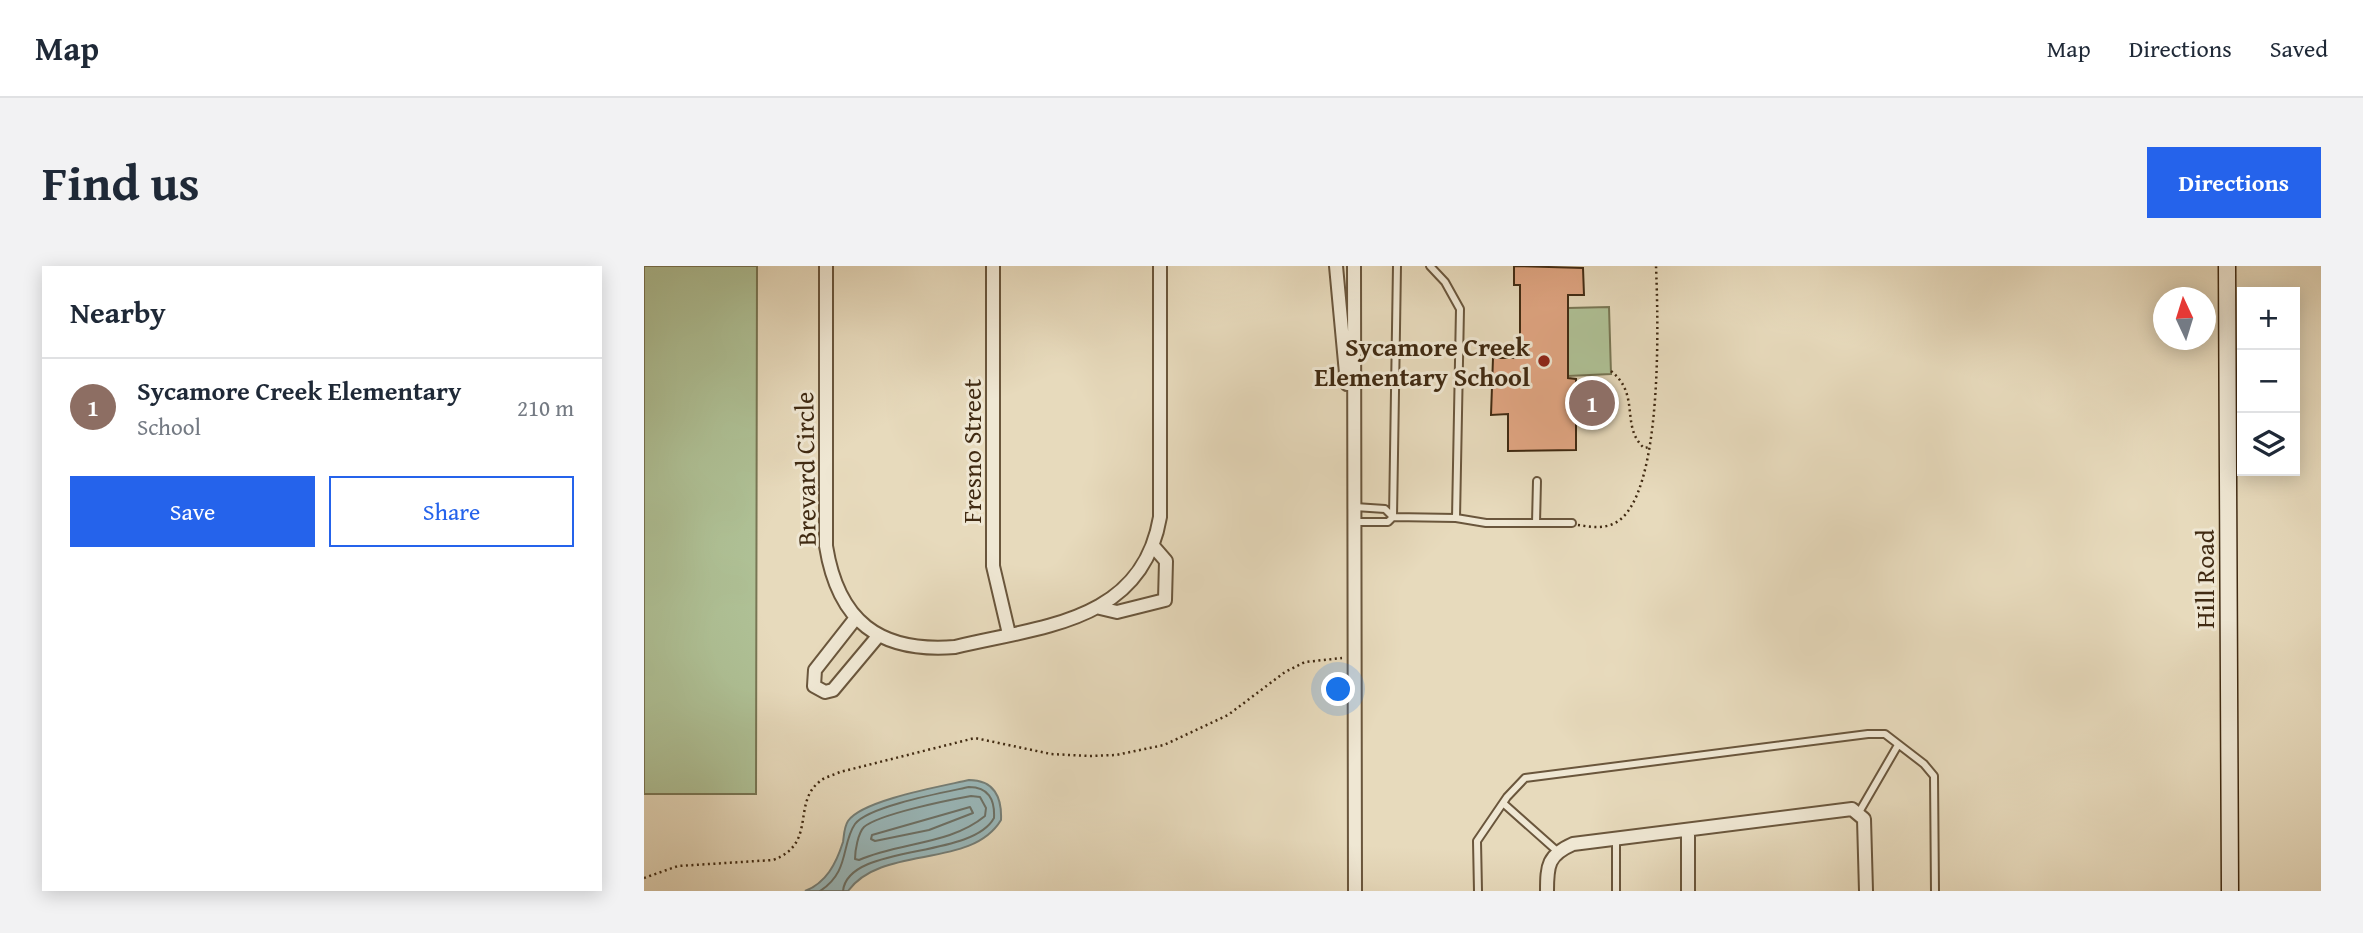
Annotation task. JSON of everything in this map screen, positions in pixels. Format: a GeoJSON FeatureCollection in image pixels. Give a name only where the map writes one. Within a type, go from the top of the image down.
{"type":"FeatureCollection","features":[{"type":"Feature","properties":{"kind":"main road","name":"Hill Road"},"geometry":{"type":"LineString","coordinates":[[2227,266],[2230,891]]}},
{"type":"Feature","properties":{"kind":"street","name":"Brevard Circle"},"geometry":{"type":"LineString","coordinates":[[826,266],[826,546],[835,581],[855,619],[879,635],[918,647],[935,649],[1009,634],[1100,608],[1129,586],[1153,546],[1160,517],[1160,266]]}},
{"type":"Feature","properties":{"kind":"street","name":"Fresno Street"},"geometry":{"type":"LineString","coordinates":[[993,266],[993,566],[1009,634]]}},
{"type":"Feature","properties":{"kind":"street"},"geometry":{"type":"LineString","coordinates":[[1336,266],[1355,462]]}},
{"type":"Feature","properties":{"kind":"street"},"geometry":{"type":"LineString","coordinates":[[1354,266],[1355,891]]}},
{"type":"Feature","properties":{"kind":"street","name":"Brevard Circle"},"geometry":{"type":"LineString","coordinates":[[1100,608],[1117,612],[1165,600],[1166,561],[1153,546]]}},
{"type":"Feature","properties":{"kind":"street"},"geometry":{"type":"LineString","coordinates":[[855,619],[815,670],[814,686],[819,690],[833,690],[879,635]]}},
{"type":"Feature","properties":{"kind":"street"},"geometry":{"type":"LineString","coordinates":[[1547,891],[1547,868],[1557,851],[1573,844],[1852,809],[1864,819],[1866,891]]}},
{"type":"Feature","properties":{"kind":"street"},"geometry":{"type":"LineString","coordinates":[[1688,830],[1688,891]]}},
{"type":"Feature","properties":{"kind":"lane"},"geometry":{"type":"LineString","coordinates":[[1355,522],[1388,522],[1394,517],[1396,266]]}},
{"type":"Feature","properties":{"kind":"lane"},"geometry":{"type":"LineString","coordinates":[[1430,266],[1445,282],[1460,309],[1456,518]]}},
{"type":"Feature","properties":{"kind":"lane"},"geometry":{"type":"LineString","coordinates":[[1536,523],[1537,481]]}},
{"type":"Feature","properties":{"kind":"lane"},"geometry":{"type":"LineString","coordinates":[[1355,507],[1385,509],[1394,517],[1456,518],[1486,523],[1572,523]]}},
{"type":"Feature","properties":{"kind":"lane"},"geometry":{"type":"LineString","coordinates":[[1478,891],[1477,841],[1503,803],[1525,778],[1885,734],[1934,776],[1935,891]]}},
{"type":"Feature","properties":{"kind":"lane"},"geometry":{"type":"LineString","coordinates":[[1858,814],[1898,745]]}},
{"type":"Feature","properties":{"kind":"lane"},"geometry":{"type":"LineString","coordinates":[[1503,803],[1557,851]]}},
{"type":"Feature","properties":{"kind":"lane"},"geometry":{"type":"LineString","coordinates":[[1616,838],[1616,891]]}},
{"type":"Feature","properties":{"kind":"path"},"geometry":{"type":"LineString","coordinates":[[1572,523],[1594,528],[1615,523],[1637,499],[1651,447],[1656,266]]}},
{"type":"Feature","properties":{"kind":"path"},"geometry":{"type":"LineString","coordinates":[[1611,371],[1627,390],[1632,426],[1638,443],[1644,448],[1651,447]]}},
{"type":"Feature","properties":{"kind":"path"},"geometry":{"type":"LineString","coordinates":[[644,878],[678,866],[773,860],[786,855],[801,833],[809,796],[820,781],[840,772],[975,738],[1051,754],[1089,756],[1116,755],[1164,745],[1228,715],[1285,673],[1305,662],[1355,658]]}},
{"type":"Feature","properties":{"kind":"green space"},"geometry":{"type":"Polygon","coordinates":[[[644,266],[757,266],[756,794],[644,794],[644,266]]]}},
{"type":"Feature","properties":{"kind":"green space"},"geometry":{"type":"Polygon","coordinates":[[[1609,307],[1611,374],[1568,376],[1568,308],[1609,307]]]}},
{"type":"Feature","properties":{"kind":"water"},"geometry":{"type":"Polygon","coordinates":[[[969,780],[985,783],[998,797],[1001,820],[987,835],[969,846],[882,867],[863,877],[848,891],[805,891],[819,883],[829,872],[843,842],[847,823],[856,813],[886,800],[969,780]]]}},
{"type":"Feature","properties":{"kind":"building","name":"Sycamore Creek Elementary School"},"geometry":{"type":"Polygon","coordinates":[[[1514,266],[1583,268],[1584,295],[1568,295],[1568,378],[1576,379],[1576,450],[1508,451],[1508,414],[1491,415],[1493,358],[1520,358],[1520,285],[1514,285],[1514,266]]]}},
{"type":"Feature","properties":{"kind":"place","name":"Sycamore Creek Elementary School"},"geometry":{"type":"Point","coordinates":[1544,361]}},
{"type":"Feature","properties":{"kind":"place","name":"Sycamore Creek Elementary"},"geometry":{"type":"Point","coordinates":[1592,403]}}]}
